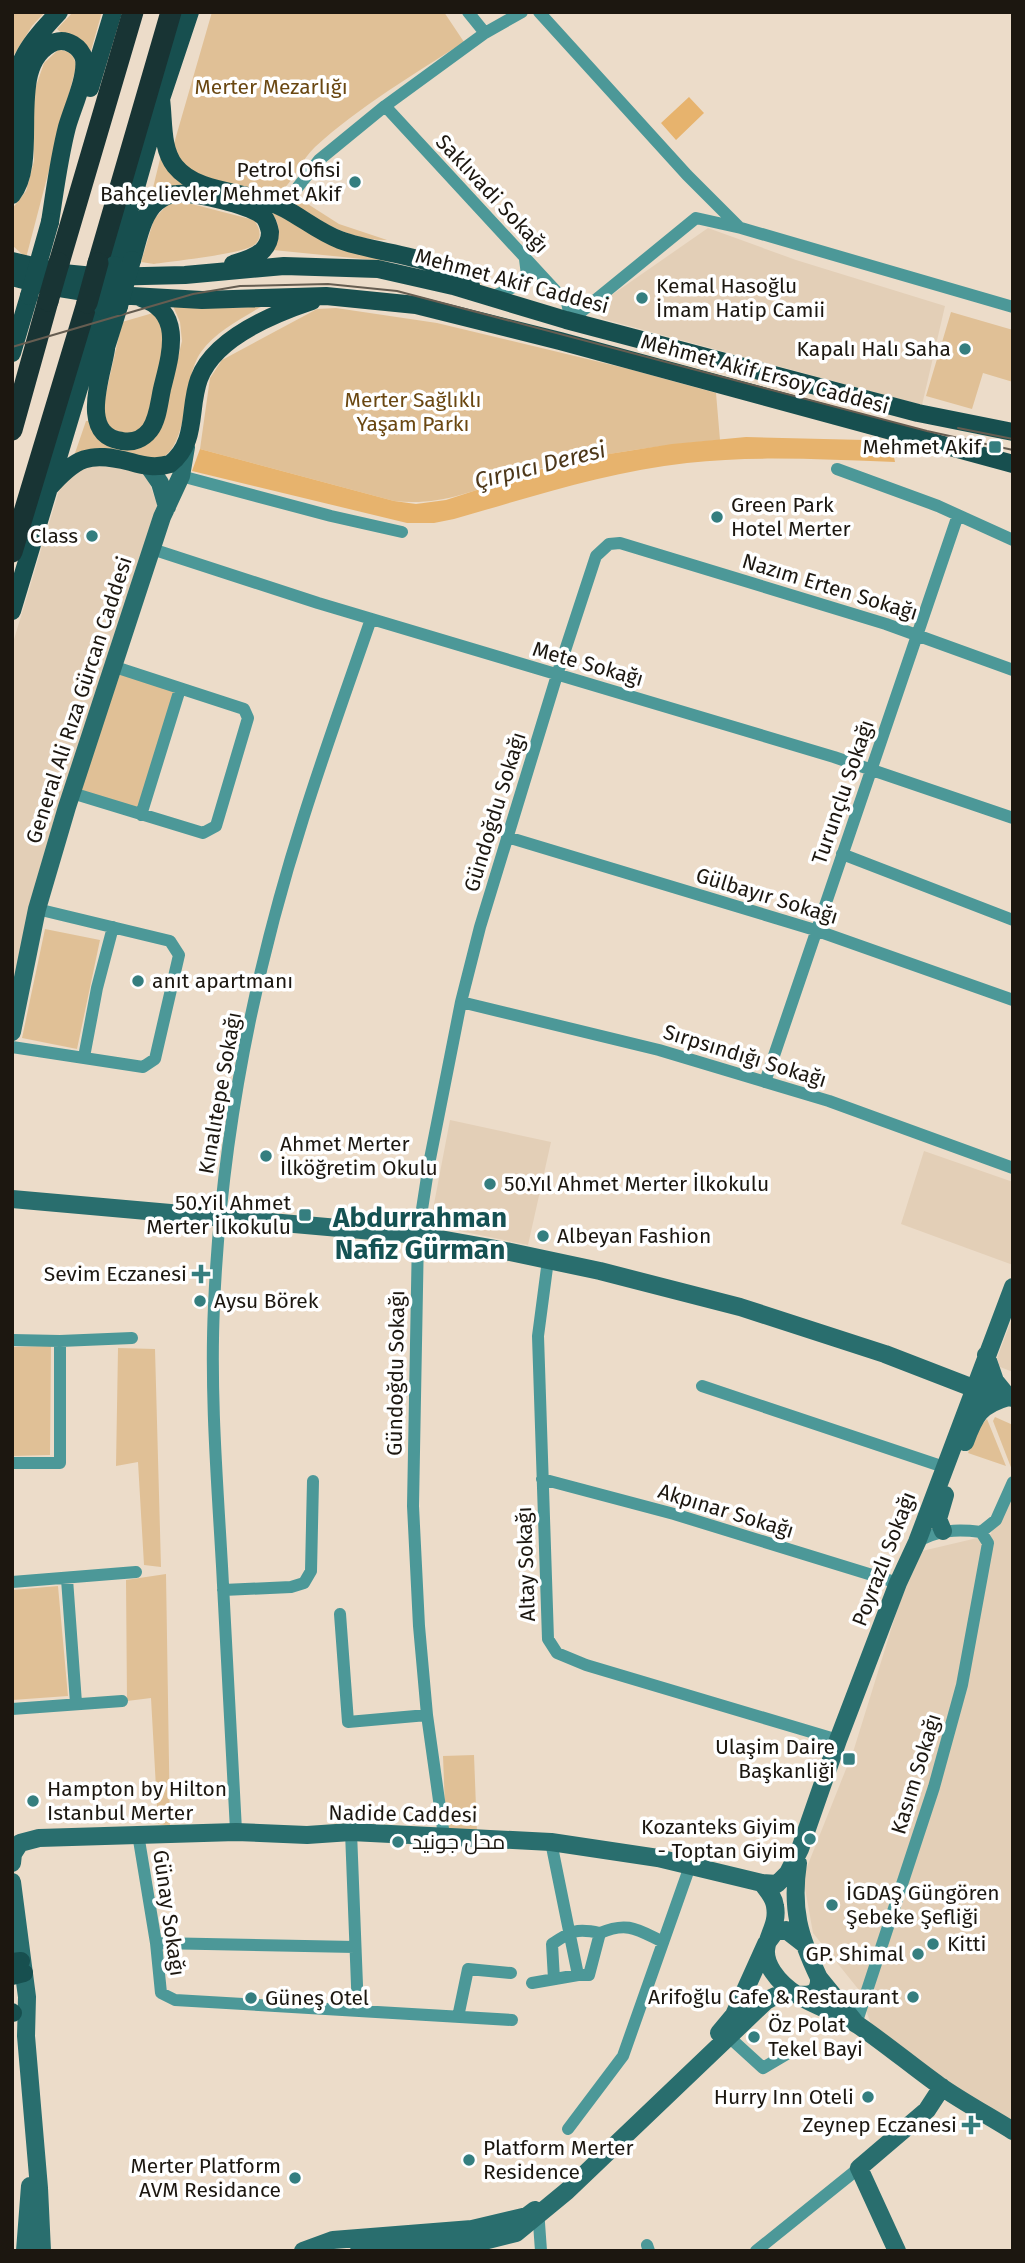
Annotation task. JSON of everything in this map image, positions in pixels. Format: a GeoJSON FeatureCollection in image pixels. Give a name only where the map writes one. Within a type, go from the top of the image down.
{"type":"FeatureCollection","features":[{"type":"Feature","properties":{"kind":"highway"},"geometry":{"type":"LineString","coordinates":[[12,430],[38,299],[59,263],[133,12]]}},
{"type":"Feature","properties":{"kind":"highway"},"geometry":{"type":"LineString","coordinates":[[12,552],[110,303],[115,263],[171,12]]}},
{"type":"Feature","properties":{"kind":"main road"},"geometry":{"type":"LineString","coordinates":[[12,105],[17,71],[23,57],[34,38],[59,12]]}},
{"type":"Feature","properties":{"kind":"main road"},"geometry":{"type":"LineString","coordinates":[[50,222],[113,12]]}},
{"type":"Feature","properties":{"kind":"main road"},"geometry":{"type":"LineString","coordinates":[[110,303],[148,300],[167,317],[171,330],[171,348],[152,427],[138,440],[127,442],[116,440],[99,427],[95,406],[106,349],[110,303],[115,263],[161,99],[192,12]]}},
{"type":"Feature","properties":{"kind":"main road"},"geometry":{"type":"LineString","coordinates":[[12,195],[17,189],[25,164],[24,106],[34,65],[46,48],[60,41],[70,43],[79,48],[84,57],[84,70],[67,128],[38,299],[12,353]]}},
{"type":"Feature","properties":{"kind":"main road"},"geometry":{"type":"LineString","coordinates":[[161,99],[168,155],[180,171],[197,182],[272,202],[338,240],[414,258],[452,272],[485,295]]}},
{"type":"Feature","properties":{"kind":"main road"},"geometry":{"type":"LineString","coordinates":[[12,120],[12,161]]}},
{"type":"Feature","properties":{"kind":"main road"},"geometry":{"type":"LineString","coordinates":[[115,263],[155,203],[178,193],[252,210],[264,218],[270,230],[270,239],[261,252],[217,272]]}},
{"type":"Feature","properties":{"kind":"main road"},"geometry":{"type":"LineString","coordinates":[[12,252],[16,272]]}},
{"type":"Feature","properties":{"kind":"main road","name":"Mehmet Akif Caddesi"},"geometry":{"type":"LineString","coordinates":[[16,272],[104,277],[284,266],[347,267],[404,274],[918,414],[1013,432]]}},
{"type":"Feature","properties":{"kind":"main road","name":"Mehmet Akif Ersoy Caddesi"},"geometry":{"type":"LineString","coordinates":[[16,272],[47,286],[97,294],[110,303],[326,296],[429,308],[1013,464]]}},
{"type":"Feature","properties":{"kind":"main road"},"geometry":{"type":"LineString","coordinates":[[48,489],[76,461],[91,457],[122,460],[149,467],[170,464],[186,447],[198,380],[214,353],[242,333],[274,316],[326,296]]}},
{"type":"Feature","properties":{"kind":"main road"},"geometry":{"type":"LineString","coordinates":[[12,611],[48,489],[110,303]]}},
{"type":"Feature","properties":{"kind":"main road"},"geometry":{"type":"LineString","coordinates":[[48,489],[67,453],[106,349]]}},
{"type":"Feature","properties":{"kind":"main road","name":"General Ali Rıza Gürcan Caddesi"},"geometry":{"type":"LineString","coordinates":[[12,1032],[37,909],[112,666],[162,517],[181,476],[186,447]]}},
{"type":"Feature","properties":{"kind":"main road"},"geometry":{"type":"LineString","coordinates":[[149,467],[160,483],[167,507]]}},
{"type":"Feature","properties":{"kind":"main road"},"geometry":{"type":"LineString","coordinates":[[12,1199],[418,1235],[548,1260],[740,1307],[884,1354],[973,1388],[1011,1397]]}},
{"type":"Feature","properties":{"kind":"main road","name":"Poyrazlı Sokağı"},"geometry":{"type":"LineString","coordinates":[[800,1849],[838,1740],[898,1583],[917,1542],[1013,1287]]}},
{"type":"Feature","properties":{"kind":"main road"},"geometry":{"type":"LineString","coordinates":[[986,1355],[995,1381],[1011,1397]]}},
{"type":"Feature","properties":{"kind":"main road"},"geometry":{"type":"LineString","coordinates":[[943,1531],[939,1512],[972,1424],[990,1402],[1011,1397]]}},
{"type":"Feature","properties":{"kind":"main road"},"geometry":{"type":"LineString","coordinates":[[12,1828],[39,1838]]}},
{"type":"Feature","properties":{"kind":"main road","name":"Nadide Caddesi"},"geometry":{"type":"LineString","coordinates":[[39,1838],[236,1832],[307,1835],[351,1832],[551,1842],[658,1858],[762,1883]]}},
{"type":"Feature","properties":{"kind":"main road"},"geometry":{"type":"LineString","coordinates":[[12,1863],[13,1854],[20,1843],[39,1838]]}},
{"type":"Feature","properties":{"kind":"main road"},"geometry":{"type":"LineString","coordinates":[[800,1849],[794,1903],[798,1929],[819,1978],[856,2024]]}},
{"type":"Feature","properties":{"kind":"main road"},"geometry":{"type":"LineString","coordinates":[[762,1883],[777,1884],[783,1881],[800,1849]]}},
{"type":"Feature","properties":{"kind":"main road"},"geometry":{"type":"LineString","coordinates":[[12,1882],[18,1968],[27,1997],[26,2036],[40,2188],[42,2251]]}},
{"type":"Feature","properties":{"kind":"main road"},"geometry":{"type":"LineString","coordinates":[[359,2251],[464,2246],[516,2233],[702,2056],[734,2015],[775,1920],[771,1896],[762,1883]]}},
{"type":"Feature","properties":{"kind":"main road"},"geometry":{"type":"LineString","coordinates":[[804,1944],[786,1930],[775,1932],[765,1944],[766,1959],[780,1982],[798,1996],[856,2024],[942,2087],[1013,2131]]}},
{"type":"Feature","properties":{"kind":"main road"},"geometry":{"type":"LineString","coordinates":[[303,2251],[334,2241],[472,2229],[538,2211],[567,2191],[766,2001],[786,1994],[808,1995],[820,1985],[819,1978]]}},
{"type":"Feature","properties":{"kind":"main road"},"geometry":{"type":"LineString","coordinates":[[12,2011],[23,2087],[30,2188],[25,2251]]}},
{"type":"Feature","properties":{"kind":"main road"},"geometry":{"type":"LineString","coordinates":[[897,2251],[859,2168],[926,2110],[942,2087]]}},
{"type":"Feature","properties":{"kind":"street"},"geometry":{"type":"LineString","coordinates":[[468,12],[485,33]]}},
{"type":"Feature","properties":{"kind":"street"},"geometry":{"type":"LineString","coordinates":[[272,202],[294,191],[319,160],[385,106],[485,33],[522,12]]}},
{"type":"Feature","properties":{"kind":"street"},"geometry":{"type":"LineString","coordinates":[[539,12],[687,175],[741,228]]}},
{"type":"Feature","properties":{"kind":"street","name":"Saklıvadi Sokağı"},"geometry":{"type":"LineString","coordinates":[[385,106],[567,303],[571,320],[696,218],[741,228],[1013,307]]}},
{"type":"Feature","properties":{"kind":"street"},"geometry":{"type":"LineString","coordinates":[[485,295],[520,284],[527,275],[524,258]]}},
{"type":"Feature","properties":{"kind":"street"},"geometry":{"type":"LineString","coordinates":[[837,469],[958,515],[1013,540]]}},
{"type":"Feature","properties":{"kind":"street"},"geometry":{"type":"LineString","coordinates":[[181,476],[402,532]]}},
{"type":"Feature","properties":{"kind":"street","name":"Turunçlu Sokağı"},"geometry":{"type":"LineString","coordinates":[[765,1082],[958,515]]}},
{"type":"Feature","properties":{"kind":"street","name":"Nazım Erten Sokağı"},"geometry":{"type":"LineString","coordinates":[[556,675],[596,556],[609,544],[620,543],[917,635],[1013,670]]}},
{"type":"Feature","properties":{"kind":"street","name":"Mete Sokağı"},"geometry":{"type":"LineString","coordinates":[[152,549],[371,619],[871,769],[1013,818]]}},
{"type":"Feature","properties":{"kind":"street","name":"Kınalıtepe Sokağı"},"geometry":{"type":"LineString","coordinates":[[236,1832],[215,1455],[213,1359],[220,1219],[228,1146],[243,1052],[272,929],[306,810],[371,619]]}},
{"type":"Feature","properties":{"kind":"street"},"geometry":{"type":"LineString","coordinates":[[72,793],[203,833],[216,826],[248,718],[244,709],[112,666]]}},
{"type":"Feature","properties":{"kind":"street","name":"Gündoğdu Sokağı"},"geometry":{"type":"LineString","coordinates":[[444,1836],[427,1715],[413,1506],[418,1235],[461,1002],[556,675]]}},
{"type":"Feature","properties":{"kind":"street"},"geometry":{"type":"LineString","coordinates":[[141,814],[180,689]]}},
{"type":"Feature","properties":{"kind":"street","name":"Gülbayır Sokağı"},"geometry":{"type":"LineString","coordinates":[[507,837],[815,930],[1013,1000]]}},
{"type":"Feature","properties":{"kind":"street"},"geometry":{"type":"LineString","coordinates":[[842,854],[1013,920]]}},
{"type":"Feature","properties":{"kind":"street"},"geometry":{"type":"LineString","coordinates":[[12,1047],[143,1067],[155,1059],[178,956],[170,941],[37,909]]}},
{"type":"Feature","properties":{"kind":"street"},"geometry":{"type":"LineString","coordinates":[[84,1057],[97,988],[113,927]]}},
{"type":"Feature","properties":{"kind":"street","name":"Sırpsındığı Sokağı"},"geometry":{"type":"LineString","coordinates":[[461,1002],[659,1050],[829,1101],[1013,1168]]}},
{"type":"Feature","properties":{"kind":"street","name":"Altay Sokağı"},"geometry":{"type":"LineString","coordinates":[[548,1260],[538,1336],[548,1639],[557,1653],[586,1665],[838,1740]]}},
{"type":"Feature","properties":{"kind":"street"},"geometry":{"type":"LineString","coordinates":[[12,1340],[132,1338]]}},
{"type":"Feature","properties":{"kind":"street"},"geometry":{"type":"LineString","coordinates":[[12,1463],[60,1463],[60,1341]]}},
{"type":"Feature","properties":{"kind":"street"},"geometry":{"type":"LineString","coordinates":[[702,1386],[944,1467]]}},
{"type":"Feature","properties":{"kind":"street","name":"Akpınar Sokağı"},"geometry":{"type":"LineString","coordinates":[[542,1479],[674,1514],[898,1583]]}},
{"type":"Feature","properties":{"kind":"street"},"geometry":{"type":"LineString","coordinates":[[223,1590],[291,1587],[304,1583],[311,1571],[313,1481]]}},
{"type":"Feature","properties":{"kind":"street"},"geometry":{"type":"LineString","coordinates":[[917,1542],[943,1531],[981,1532],[996,1520],[1013,1482]]}},
{"type":"Feature","properties":{"kind":"street","name":"Kasım Sokağı"},"geometry":{"type":"LineString","coordinates":[[856,2024],[922,1823],[962,1685],[988,1543],[981,1532]]}},
{"type":"Feature","properties":{"kind":"street"},"geometry":{"type":"LineString","coordinates":[[12,1582],[136,1572]]}},
{"type":"Feature","properties":{"kind":"street"},"geometry":{"type":"LineString","coordinates":[[67,1579],[76,1703]]}},
{"type":"Feature","properties":{"kind":"street"},"geometry":{"type":"LineString","coordinates":[[340,1615],[348,1722],[427,1715]]}},
{"type":"Feature","properties":{"kind":"street"},"geometry":{"type":"LineString","coordinates":[[12,1709],[122,1701]]}},
{"type":"Feature","properties":{"kind":"street"},"geometry":{"type":"LineString","coordinates":[[351,1832],[358,2011]]}},
{"type":"Feature","properties":{"kind":"street","name":"Günay Sokağı"},"geometry":{"type":"LineString","coordinates":[[138,1834],[156,1943],[161,1993],[175,2000],[512,2020]]}},
{"type":"Feature","properties":{"kind":"street"},"geometry":{"type":"LineString","coordinates":[[551,1842],[578,1975]]}},
{"type":"Feature","properties":{"kind":"street"},"geometry":{"type":"LineString","coordinates":[[568,2129],[623,2056],[691,1866]]}},
{"type":"Feature","properties":{"kind":"street"},"geometry":{"type":"LineString","coordinates":[[554,1979],[552,1944],[568,1933],[581,1929],[600,1933],[612,1927],[629,1926],[663,1942]]}},
{"type":"Feature","properties":{"kind":"street"},"geometry":{"type":"LineString","coordinates":[[532,1983],[589,1975],[600,1933]]}},
{"type":"Feature","properties":{"kind":"street"},"geometry":{"type":"LineString","coordinates":[[156,1943],[355,1947]]}},
{"type":"Feature","properties":{"kind":"street"},"geometry":{"type":"LineString","coordinates":[[458,2017],[468,1969],[511,1973]]}},
{"type":"Feature","properties":{"kind":"street"},"geometry":{"type":"LineString","coordinates":[[729,2037],[763,2068],[790,2052]]}},
{"type":"Feature","properties":{"kind":"street"},"geometry":{"type":"LineString","coordinates":[[756,2251],[859,2168]]}},
{"type":"Feature","properties":{"kind":"street"},"geometry":{"type":"LineString","coordinates":[[538,2211],[541,2251]]}},
{"type":"Feature","properties":{"kind":"shaded area"},"geometry":{"type":"Polygon","coordinates":[[[689,97],[704,113],[676,140],[661,123],[689,97]]]}},
{"type":"Feature","properties":{"kind":"shaded area"},"geometry":{"type":"Polygon","coordinates":[[[708,228],[796,260],[945,306],[922,405],[603,319],[593,308],[708,228]]]}},
{"type":"Feature","properties":{"kind":"shaded area"},"geometry":{"type":"Polygon","coordinates":[[[746,437],[865,440],[892,447],[895,462],[765,459],[687,463],[598,479],[434,523],[407,523],[192,471],[200,449],[394,501],[416,504],[446,500],[548,467],[609,454],[672,444],[746,437]]]}},
{"type":"Feature","properties":{"kind":"shaded area"},"geometry":{"type":"Polygon","coordinates":[[[87,465],[145,471],[158,507],[54,828],[12,985],[12,646],[60,487],[87,465]]]}},
{"type":"Feature","properties":{"kind":"shaded area","name":"50.Yıl Ahmet Merter İlkokulu"},"geometry":{"type":"Polygon","coordinates":[[[450,1120],[551,1142],[528,1245],[430,1225],[450,1120]]]}},
{"type":"Feature","properties":{"kind":"shaded area"},"geometry":{"type":"Polygon","coordinates":[[[924,1151],[1013,1182],[1013,1265],[901,1224],[924,1151]]]}},
{"type":"Feature","properties":{"kind":"shaded area"},"geometry":{"type":"Polygon","coordinates":[[[1013,1316],[1013,1372],[1000,1367],[997,1358],[1013,1316]]]}},
{"type":"Feature","properties":{"kind":"shaded area"},"geometry":{"type":"Polygon","coordinates":[[[1013,1494],[1013,2130],[874,2033],[859,1990],[813,1933],[803,1877],[854,1749],[899,1604],[922,1551],[990,1535],[1013,1494]]]}},
{"type":"Feature","properties":{"kind":"green space"},"geometry":{"type":"Polygon","coordinates":[[[12,12],[45,12],[32,26],[12,58],[12,12]]]}},
{"type":"Feature","properties":{"kind":"green space"},"geometry":{"type":"Polygon","coordinates":[[[73,12],[102,12],[90,54],[81,42],[57,29],[73,12]]]}},
{"type":"Feature","properties":{"kind":"green space","name":"Merter Mezarlığı"},"geometry":{"type":"Polygon","coordinates":[[[212,12],[444,12],[464,42],[332,132],[310,152],[279,194],[219,182],[197,174],[184,164],[173,147],[212,12]]]}},
{"type":"Feature","properties":{"kind":"green space"},"geometry":{"type":"Polygon","coordinates":[[[58,50],[71,54],[76,67],[26,258],[12,245],[12,209],[26,191],[34,161],[35,89],[44,63],[58,50]]]}},
{"type":"Feature","properties":{"kind":"green space"},"geometry":{"type":"Polygon","coordinates":[[[161,155],[191,187],[151,196],[161,155]]]}},
{"type":"Feature","properties":{"kind":"green space"},"geometry":{"type":"Polygon","coordinates":[[[295,199],[303,201],[339,224],[387,240],[360,237],[335,228],[288,202],[295,199]]]}},
{"type":"Feature","properties":{"kind":"green space"},"geometry":{"type":"Polygon","coordinates":[[[171,201],[254,220],[259,230],[259,239],[247,248],[223,254],[154,264],[141,262],[154,219],[171,201]]]}},
{"type":"Feature","properties":{"kind":"green space"},"geometry":{"type":"Polygon","coordinates":[[[273,208],[403,263],[273,250],[278,231],[277,222],[271,212],[273,208]]]}},
{"type":"Feature","properties":{"kind":"green space"},"geometry":{"type":"Polygon","coordinates":[[[173,306],[262,306],[221,332],[201,352],[190,379],[176,441],[169,452],[159,460],[74,456],[86,421],[89,421],[108,445],[162,425],[182,341],[180,322],[173,306]]]}},
{"type":"Feature","properties":{"kind":"green space","name":"Merter Sağlıklı Yaşam Parkı"},"geometry":{"type":"Polygon","coordinates":[[[336,308],[437,323],[629,369],[716,393],[720,440],[634,450],[571,461],[454,497],[415,502],[394,501],[200,449],[210,378],[222,360],[317,309],[336,308]]]}},
{"type":"Feature","properties":{"kind":"green space","name":"Kapalı Halı Saha"},"geometry":{"type":"Polygon","coordinates":[[[951,312],[1013,330],[1013,382],[983,373],[972,409],[926,396],[951,312]]]}},
{"type":"Feature","properties":{"kind":"green space"},"geometry":{"type":"Polygon","coordinates":[[[153,313],[161,321],[164,344],[149,418],[140,431],[130,435],[109,428],[102,411],[122,322],[153,313]]]}},
{"type":"Feature","properties":{"kind":"green space"},"geometry":{"type":"Polygon","coordinates":[[[116,673],[175,691],[139,808],[79,790],[116,673]]]}},
{"type":"Feature","properties":{"kind":"green space"},"geometry":{"type":"Polygon","coordinates":[[[45,929],[100,940],[77,1049],[22,1038],[45,929]]]}},
{"type":"Feature","properties":{"kind":"green space"},"geometry":{"type":"Polygon","coordinates":[[[51,1346],[50,1455],[12,1456],[12,1347],[51,1346]]]}},
{"type":"Feature","properties":{"kind":"green space"},"geometry":{"type":"Polygon","coordinates":[[[118,1348],[155,1349],[161,1567],[144,1565],[138,1462],[116,1466],[118,1348]]]}},
{"type":"Feature","properties":{"kind":"green space"},"geometry":{"type":"Polygon","coordinates":[[[995,1417],[1013,1425],[1012,1470],[993,1421],[995,1417]]]}},
{"type":"Feature","properties":{"kind":"green space"},"geometry":{"type":"Polygon","coordinates":[[[987,1419],[1006,1466],[968,1453],[979,1427],[987,1419]]]}},
{"type":"Feature","properties":{"kind":"green space"},"geometry":{"type":"Polygon","coordinates":[[[166,1574],[170,1826],[158,1824],[151,1698],[127,1701],[126,1580],[166,1574]]]}},
{"type":"Feature","properties":{"kind":"green space"},"geometry":{"type":"Polygon","coordinates":[[[58,1586],[68,1696],[12,1700],[12,1590],[58,1586]]]}},
{"type":"Feature","properties":{"kind":"green space"},"geometry":{"type":"Polygon","coordinates":[[[474,1755],[477,1833],[446,1834],[443,1756],[474,1755]]]}},
{"type":"Feature","properties":{"kind":"tram line"},"geometry":{"type":"LineString","coordinates":[[12,347],[193,294],[240,286],[328,284],[397,291],[927,431],[1013,450]]}},
{"type":"Feature","properties":{"kind":"tram line"},"geometry":{"type":"LineString","coordinates":[[958,428],[1013,439]]}},
{"type":"Feature","properties":{"kind":"place","name":"Petrol Ofisi Bahçelievler Mehmet Akif"},"geometry":{"type":"Point","coordinates":[355,182]}},
{"type":"Feature","properties":{"kind":"place","name":"Kemal Hasoğlu İmam Hatip Camii"},"geometry":{"type":"Point","coordinates":[642,298]}},
{"type":"Feature","properties":{"kind":"place","name":"Kapalı Halı Saha"},"geometry":{"type":"Point","coordinates":[965,349]}},
{"type":"Feature","properties":{"kind":"place","name":"Mehmet Akif"},"geometry":{"type":"Point","coordinates":[995,447]}},
{"type":"Feature","properties":{"kind":"place","name":"Green Park Hotel Merter"},"geometry":{"type":"Point","coordinates":[717,517]}},
{"type":"Feature","properties":{"kind":"place","name":"Class"},"geometry":{"type":"Point","coordinates":[92,536]}},
{"type":"Feature","properties":{"kind":"place","name":"anıt apartmanı"},"geometry":{"type":"Point","coordinates":[138,981]}},
{"type":"Feature","properties":{"kind":"place","name":"Ahmet Merter İlköğretim Okulu"},"geometry":{"type":"Point","coordinates":[266,1156]}},
{"type":"Feature","properties":{"kind":"place","name":"50.Yıl Ahmet Merter İlkokulu"},"geometry":{"type":"Point","coordinates":[490,1184]}},
{"type":"Feature","properties":{"kind":"place","name":"50.Yil Ahmet Merter İlkokulu"},"geometry":{"type":"Point","coordinates":[305,1215]}},
{"type":"Feature","properties":{"kind":"place","name":"Albeyan Fashion"},"geometry":{"type":"Point","coordinates":[543,1236]}},
{"type":"Feature","properties":{"kind":"place","name":"Sevim Eczanesi"},"geometry":{"type":"Point","coordinates":[201,1274]}},
{"type":"Feature","properties":{"kind":"place","name":"Aysu Börek"},"geometry":{"type":"Point","coordinates":[200,1301]}},
{"type":"Feature","properties":{"kind":"place","name":"Ulaşim Daire Başkanliği"},"geometry":{"type":"Point","coordinates":[849,1759]}},
{"type":"Feature","properties":{"kind":"place","name":"Hampton by Hilton Istanbul Merter"},"geometry":{"type":"Point","coordinates":[33,1801]}},
{"type":"Feature","properties":{"kind":"place","name":"Kozanteks Giyim - Toptan Giyim"},"geometry":{"type":"Point","coordinates":[810,1839]}},
{"type":"Feature","properties":{"kind":"place","name":"محل جونيد"},"geometry":{"type":"Point","coordinates":[398,1842]}},
{"type":"Feature","properties":{"kind":"place","name":"İGDAŞ Güngören Şebeke Şefliği"},"geometry":{"type":"Point","coordinates":[832,1905]}},
{"type":"Feature","properties":{"kind":"place","name":"Kitti"},"geometry":{"type":"Point","coordinates":[933,1944]}},
{"type":"Feature","properties":{"kind":"place","name":"GP. Shimal"},"geometry":{"type":"Point","coordinates":[918,1954]}},
{"type":"Feature","properties":{"kind":"place","name":"Arifoğlu Cafe & Restaurant"},"geometry":{"type":"Point","coordinates":[913,1997]}},
{"type":"Feature","properties":{"kind":"place","name":"Güneş Otel"},"geometry":{"type":"Point","coordinates":[251,1998]}},
{"type":"Feature","properties":{"kind":"place","name":"Öz Polat Tekel Bayi"},"geometry":{"type":"Point","coordinates":[754,2037]}},
{"type":"Feature","properties":{"kind":"place","name":"Hurry Inn Oteli"},"geometry":{"type":"Point","coordinates":[868,2097]}},
{"type":"Feature","properties":{"kind":"place","name":"Zeynep Eczanesi"},"geometry":{"type":"Point","coordinates":[971,2125]}},
{"type":"Feature","properties":{"kind":"place","name":"Platform Merter Residence"},"geometry":{"type":"Point","coordinates":[469,2160]}},
{"type":"Feature","properties":{"kind":"place","name":"Merter Platform AVM Residance"},"geometry":{"type":"Point","coordinates":[295,2178]}},
{"type":"Feature","properties":{"kind":"district","name":"Abdurrahman Nafiz Gürman"},"geometry":{"type":"Point","coordinates":[420,1233]}},
{"type":"Feature","properties":{"kind":"water label","name":"Çırpıcı Deresi"},"geometry":{"type":"Point","coordinates":[540,465]}}]}
